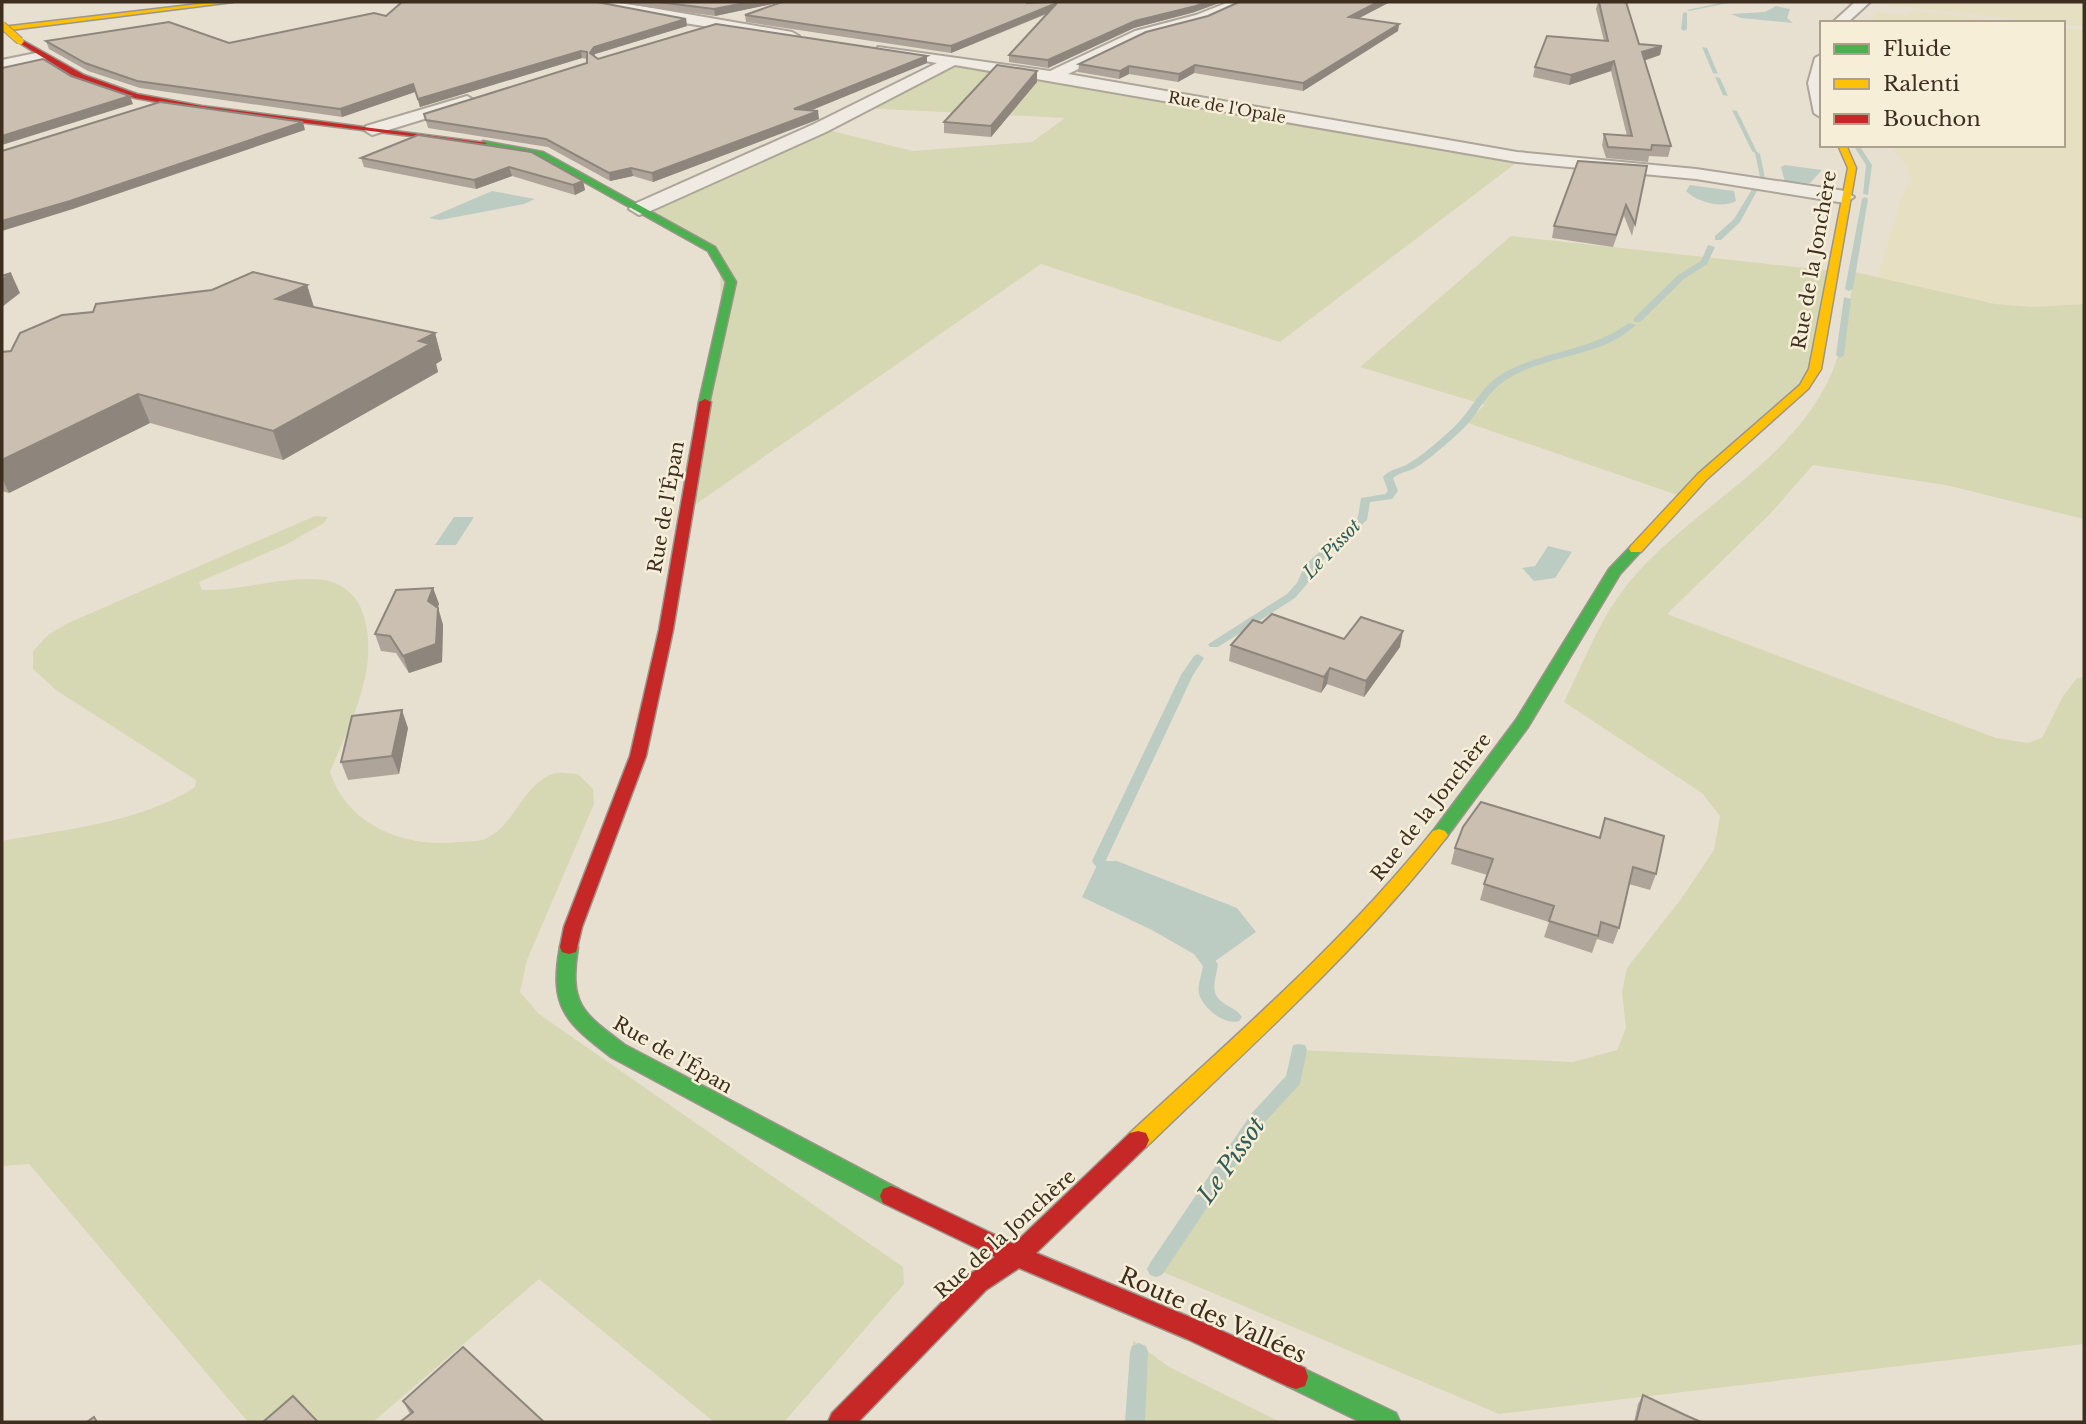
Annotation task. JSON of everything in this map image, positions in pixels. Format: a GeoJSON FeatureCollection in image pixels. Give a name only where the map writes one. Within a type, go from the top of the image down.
{"type":"FeatureCollection","features":[{"type":"Feature","properties":{"kind":"main road"},"geometry":{"type":"LineString","coordinates":[[2,26],[184,2]]}},
{"type":"Feature","properties":{"kind":"main road"},"geometry":{"type":"LineString","coordinates":[[2,26],[230,2]]}},
{"type":"Feature","properties":{"kind":"main road","name":"Rue de l'Épan"},"geometry":{"type":"LineString","coordinates":[[2,26],[41,56],[111,89],[163,102],[488,144],[540,154],[712,249],[726,269],[730,282],[711,369],[666,630],[638,756],[573,927],[562,978],[568,1004],[585,1026],[618,1051],[686,1089],[951,1228],[1018,1255]]}},
{"type":"Feature","properties":{"kind":"main road","name":"Rue de la Jonchère"},"geometry":{"type":"LineString","coordinates":[[841,1422],[978,1282],[1018,1255],[1339,948],[1388,897],[1422,858],[1522,723],[1614,572],[1702,477],[1804,387],[1815,369],[1821,349],[1845,197],[1852,169],[1843,147]]}},
{"type":"Feature","properties":{"kind":"main road","name":"Route des Vallées"},"geometry":{"type":"LineString","coordinates":[[1018,1255],[1218,1338],[1387,1422]]}},
{"type":"Feature","properties":{"kind":"street"},"geometry":{"type":"LineString","coordinates":[[599,2],[665,16],[806,39]]}},
{"type":"Feature","properties":{"kind":"street"},"geometry":{"type":"LineString","coordinates":[[1052,76],[1140,34],[1201,18],[1240,2]]}},
{"type":"Feature","properties":{"kind":"street"},"geometry":{"type":"LineString","coordinates":[[1841,21],[1863,2]]}},
{"type":"Feature","properties":{"kind":"street"},"geometry":{"type":"LineString","coordinates":[[680,36],[752,13]]}},
{"type":"Feature","properties":{"kind":"street"},"geometry":{"type":"LineString","coordinates":[[902,53],[926,43]]}},
{"type":"Feature","properties":{"kind":"street","name":"Rue de l'Opale"},"geometry":{"type":"LineString","coordinates":[[874,49],[1052,76],[1517,157],[1696,174],[1845,197]]}},
{"type":"Feature","properties":{"kind":"street"},"geometry":{"type":"LineString","coordinates":[[2,64],[41,56]]}},
{"type":"Feature","properties":{"kind":"street"},"geometry":{"type":"LineString","coordinates":[[639,209],[820,128],[954,60]]}},
{"type":"Feature","properties":{"kind":"street"},"geometry":{"type":"LineString","coordinates":[[1820,66],[1816,83],[1820,108]]}},
{"type":"Feature","properties":{"kind":"street"},"geometry":{"type":"LineString","coordinates":[[372,130],[477,97]]}},
{"type":"Feature","properties":{"kind":"street"},"geometry":{"type":"LineString","coordinates":[[131,111],[163,102]]}},
{"type":"Feature","properties":{"kind":"shaded area"},"geometry":{"type":"Polygon","coordinates":[[[2084,2],[2084,27],[2065,25],[2065,21],[2031,21],[1880,4],[2084,2]]]}},
{"type":"Feature","properties":{"kind":"shaded area"},"geometry":{"type":"Polygon","coordinates":[[[1776,6],[1790,9],[1787,18],[1793,23],[1741,18],[1731,14],[1765,12],[1776,6]]]}},
{"type":"Feature","properties":{"kind":"shaded area"},"geometry":{"type":"Polygon","coordinates":[[[1914,11],[2002,21],[1872,21],[1876,12],[1908,15],[1914,11]]]}},
{"type":"Feature","properties":{"kind":"shaded area"},"geometry":{"type":"Polygon","coordinates":[[[2065,28],[2084,30],[2084,304],[2032,307],[1995,304],[1878,277],[1899,204],[1911,179],[1906,166],[1892,147],[2065,147],[2065,28]]]}},
{"type":"Feature","properties":{"kind":"shaded area"},"geometry":{"type":"Polygon","coordinates":[[[1785,165],[1822,170],[1810,183],[1785,182],[1781,167],[1785,165]]]}},
{"type":"Feature","properties":{"kind":"shaded area"},"geometry":{"type":"Polygon","coordinates":[[[1690,185],[1734,191],[1736,201],[1717,204],[1703,201],[1686,191],[1690,185]]]}},
{"type":"Feature","properties":{"kind":"shaded area"},"geometry":{"type":"Polygon","coordinates":[[[492,191],[535,199],[524,204],[440,220],[429,218],[492,191]]]}},
{"type":"Feature","properties":{"kind":"shaded area"},"geometry":{"type":"Polygon","coordinates":[[[454,517],[474,517],[456,545],[435,545],[454,517]]]}},
{"type":"Feature","properties":{"kind":"shaded area"},"geometry":{"type":"Polygon","coordinates":[[[1548,546],[1572,552],[1555,578],[1534,581],[1522,568],[1535,566],[1548,546]]]}},
{"type":"Feature","properties":{"kind":"shaded area"},"geometry":{"type":"Polygon","coordinates":[[[1099,861],[1117,861],[1237,908],[1256,932],[1211,964],[1152,930],[1082,897],[1099,861]]]}},
{"type":"Feature","properties":{"kind":"green space"},"geometry":{"type":"Polygon","coordinates":[[[954,60],[1516,163],[1280,342],[1041,264],[686,511],[721,335],[720,260],[639,209],[820,128],[913,151],[1032,142],[1065,118],[862,108],[954,60]]]}},
{"type":"Feature","properties":{"kind":"green space"},"geometry":{"type":"Polygon","coordinates":[[[1511,236],[1833,271],[1821,349],[1786,405],[1683,497],[1465,422],[1485,405],[1360,367],[1511,236]]]}},
{"type":"Feature","properties":{"kind":"green space"},"geometry":{"type":"Polygon","coordinates":[[[1855,272],[1995,304],[2032,307],[2084,304],[2084,519],[1946,485],[1813,465],[1770,514],[1667,614],[1996,738],[2028,743],[2042,738],[2063,696],[2077,678],[2084,677],[2084,1344],[1499,1414],[1156,1269],[1257,1119],[1294,1079],[1299,1050],[1573,1062],[1617,1050],[1626,1028],[1622,992],[1627,968],[1681,899],[1714,850],[1720,816],[1702,793],[1564,702],[1603,622],[1618,597],[1641,568],[1668,542],[1755,470],[1782,445],[1806,417],[1826,385],[1837,359],[1855,272]]]}},
{"type":"Feature","properties":{"kind":"green space"},"geometry":{"type":"Polygon","coordinates":[[[315,516],[328,517],[324,523],[285,545],[199,582],[202,590],[217,590],[295,580],[325,580],[349,592],[359,604],[366,625],[367,668],[355,711],[330,772],[350,807],[365,820],[400,837],[440,843],[477,841],[497,832],[528,793],[545,778],[556,773],[578,774],[593,789],[594,804],[527,960],[520,992],[539,1014],[903,1267],[904,1284],[784,1422],[714,1422],[539,1279],[373,1422],[248,1422],[29,1164],[2,1166],[2,841],[126,817],[174,799],[195,787],[196,780],[56,690],[33,669],[33,651],[48,635],[68,623],[315,516]]]}},
{"type":"Feature","properties":{"kind":"green space"},"geometry":{"type":"Polygon","coordinates":[[[1133,1340],[1169,1367],[1280,1422],[1126,1422],[1133,1340]]]}},
{"type":"Feature","properties":{"kind":"building"},"geometry":{"type":"Polygon","coordinates":[[[402,2],[597,2],[686,19],[594,47],[590,53],[598,59],[716,24],[927,56],[794,109],[818,111],[652,173],[631,168],[609,173],[546,139],[426,120],[424,114],[587,63],[587,52],[581,51],[418,99],[413,84],[340,109],[137,81],[85,63],[46,41],[169,22],[229,43],[374,13],[386,16],[402,2]]]}},
{"type":"Feature","properties":{"kind":"building"},"geometry":{"type":"Polygon","coordinates":[[[658,2],[750,2],[714,9],[658,2]]]}},
{"type":"Feature","properties":{"kind":"building"},"geometry":{"type":"Polygon","coordinates":[[[782,2],[1205,2],[1135,21],[1048,60],[1009,55],[1057,3],[951,46],[745,15],[782,2]]]}},
{"type":"Feature","properties":{"kind":"building"},"geometry":{"type":"Polygon","coordinates":[[[1239,2],[1378,2],[1349,17],[1399,24],[1303,83],[1195,65],[1179,74],[1129,66],[1120,71],[1079,64],[1146,32],[1208,16],[1239,2]]]}},
{"type":"Feature","properties":{"kind":"building"},"geometry":{"type":"Polygon","coordinates":[[[1599,2],[1626,2],[1639,44],[1662,46],[1642,52],[1671,146],[1652,145],[1651,150],[1608,147],[1604,134],[1632,136],[1614,61],[1571,75],[1535,67],[1547,36],[1608,41],[1599,2]]]}},
{"type":"Feature","properties":{"kind":"building"},"geometry":{"type":"Polygon","coordinates":[[[43,59],[71,76],[130,96],[2,136],[2,68],[43,59]]]}},
{"type":"Feature","properties":{"kind":"building"},"geometry":{"type":"Polygon","coordinates":[[[997,65],[1037,71],[991,126],[944,122],[997,65]]]}},
{"type":"Feature","properties":{"kind":"building"},"geometry":{"type":"Polygon","coordinates":[[[160,102],[303,122],[70,201],[2,221],[2,151],[160,102]]]}},
{"type":"Feature","properties":{"kind":"building"},"geometry":{"type":"Polygon","coordinates":[[[418,135],[531,152],[583,181],[573,185],[509,167],[474,180],[361,158],[418,135]]]}},
{"type":"Feature","properties":{"kind":"building"},"geometry":{"type":"Polygon","coordinates":[[[1578,161],[1647,166],[1635,224],[1626,205],[1616,235],[1554,226],[1578,161]]]}},
{"type":"Feature","properties":{"kind":"building"},"geometry":{"type":"Polygon","coordinates":[[[253,272],[307,285],[276,299],[435,333],[419,341],[430,344],[273,431],[138,394],[2,460],[2,352],[11,351],[20,333],[62,315],[93,312],[96,304],[212,290],[253,272]]]}},
{"type":"Feature","properties":{"kind":"building"},"geometry":{"type":"Polygon","coordinates":[[[433,588],[428,601],[438,608],[436,644],[403,656],[390,636],[375,634],[396,590],[433,588]]]}},
{"type":"Feature","properties":{"kind":"building"},"geometry":{"type":"Polygon","coordinates":[[[1272,614],[1344,639],[1361,617],[1403,631],[1366,681],[1330,668],[1324,677],[1231,645],[1253,620],[1262,623],[1272,614]]]}},
{"type":"Feature","properties":{"kind":"building"},"geometry":{"type":"Polygon","coordinates":[[[402,710],[392,756],[341,762],[352,716],[402,710]]]}},
{"type":"Feature","properties":{"kind":"building"},"geometry":{"type":"Polygon","coordinates":[[[1481,802],[1600,838],[1605,818],[1664,836],[1656,874],[1633,867],[1619,928],[1601,922],[1598,936],[1549,921],[1554,906],[1484,884],[1493,859],[1455,848],[1463,827],[1481,802]]]}},
{"type":"Feature","properties":{"kind":"building"},"geometry":{"type":"Polygon","coordinates":[[[463,1347],[544,1422],[400,1422],[413,1412],[403,1401],[463,1347]]]}},
{"type":"Feature","properties":{"kind":"building"},"geometry":{"type":"Polygon","coordinates":[[[1643,1395],[1685,1415],[1701,1422],[1636,1422],[1643,1395]]]}},
{"type":"Feature","properties":{"kind":"building"},"geometry":{"type":"Polygon","coordinates":[[[293,1396],[318,1422],[263,1422],[293,1396]]]}},
{"type":"Feature","properties":{"kind":"waterway","name":"Le Pissot"},"geometry":{"type":"LineString","coordinates":[[1689,10],[1732,2]]}},
{"type":"Feature","properties":{"kind":"waterway","name":"Le Pissot"},"geometry":{"type":"LineString","coordinates":[[1684,29],[1685,13]]}},
{"type":"Feature","properties":{"kind":"waterway","name":"Le Pissot"},"geometry":{"type":"LineString","coordinates":[[1704,48],[1716,73]]}},
{"type":"Feature","properties":{"kind":"waterway","name":"Le Pissot"},"geometry":{"type":"LineString","coordinates":[[1717,78],[1726,95]]}},
{"type":"Feature","properties":{"kind":"waterway","name":"Le Pissot"},"geometry":{"type":"LineString","coordinates":[[1734,111],[1755,151]]}},
{"type":"Feature","properties":{"kind":"waterway"},"geometry":{"type":"LineString","coordinates":[[1857,147],[1869,165],[1866,194]]}},
{"type":"Feature","properties":{"kind":"waterway","name":"Le Pissot"},"geometry":{"type":"LineString","coordinates":[[1757,154],[1763,177]]}},
{"type":"Feature","properties":{"kind":"waterway","name":"Le Pissot"},"geometry":{"type":"LineString","coordinates":[[1718,238],[1737,220],[1755,189]]}},
{"type":"Feature","properties":{"kind":"waterway"},"geometry":{"type":"LineString","coordinates":[[1849,289],[1865,199]]}},
{"type":"Feature","properties":{"kind":"waterway","name":"Le Pissot"},"geometry":{"type":"LineString","coordinates":[[1637,320],[1681,277],[1704,262],[1711,247]]}},
{"type":"Feature","properties":{"kind":"waterway"},"geometry":{"type":"LineString","coordinates":[[1840,355],[1847,299]]}},
{"type":"Feature","properties":{"kind":"waterway","name":"Le Pissot"},"geometry":{"type":"LineString","coordinates":[[1214,645],[1291,596],[1302,584],[1309,567],[1363,518],[1365,500],[1388,497],[1393,491],[1388,477],[1412,466],[1451,435],[1491,386],[1527,365],[1588,348],[1618,335],[1632,325]]}},
{"type":"Feature","properties":{"kind":"waterway","name":"Le Pissot"},"geometry":{"type":"LineString","coordinates":[[1110,871],[1099,861],[1187,675],[1198,658]]}},
{"type":"Feature","properties":{"kind":"waterway","name":"Le Pissot"},"geometry":{"type":"LineString","coordinates":[[1201,954],[1211,964],[1206,992],[1212,1004],[1234,1017]]}},
{"type":"Feature","properties":{"kind":"waterway","name":"Le Pissot"},"geometry":{"type":"LineString","coordinates":[[1156,1269],[1257,1119],[1294,1079],[1299,1050]]}},
{"type":"Feature","properties":{"kind":"waterway","name":"Le Pissot"},"geometry":{"type":"LineString","coordinates":[[1135,1422],[1139,1352]]}},
{"type":"Feature","properties":{"kind":"traffic: fast"},"geometry":{"type":"LineString","coordinates":[[483,143],[540,154],[712,249],[731,282],[705,402]]}},
{"type":"Feature","properties":{"kind":"traffic: fast"},"geometry":{"type":"LineString","coordinates":[[1439,835],[1522,723],[1614,572],[1636,549]]}},
{"type":"Feature","properties":{"kind":"traffic: fast"},"geometry":{"type":"LineString","coordinates":[[569,947],[565,983],[567,997],[579,1019],[602,1039],[618,1051],[891,1196]]}},
{"type":"Feature","properties":{"kind":"traffic: fast"},"geometry":{"type":"LineString","coordinates":[[1296,1377],[1387,1422]]}},
{"type":"Feature","properties":{"kind":"traffic: slow"},"geometry":{"type":"LineString","coordinates":[[2,29],[230,2]]}},
{"type":"Feature","properties":{"kind":"traffic: slow"},"geometry":{"type":"LineString","coordinates":[[2,25],[20,41]]}},
{"type":"Feature","properties":{"kind":"traffic: slow"},"geometry":{"type":"LineString","coordinates":[[1636,549],[1702,477],[1804,387],[1815,369],[1852,168],[1843,147]]}},
{"type":"Feature","properties":{"kind":"traffic: slow"},"geometry":{"type":"LineString","coordinates":[[1138,1140],[1334,954],[1407,876],[1439,835]]}},
{"type":"Feature","properties":{"kind":"traffic: jam"},"geometry":{"type":"LineString","coordinates":[[20,41],[81,77],[135,96],[202,108],[483,143]]}},
{"type":"Feature","properties":{"kind":"traffic: jam"},"geometry":{"type":"LineString","coordinates":[[569,947],[573,927],[638,756],[666,630],[705,402]]}},
{"type":"Feature","properties":{"kind":"traffic: jam"},"geometry":{"type":"LineString","coordinates":[[841,1422],[978,1282],[1018,1255],[1138,1140]]}},
{"type":"Feature","properties":{"kind":"traffic: jam"},"geometry":{"type":"LineString","coordinates":[[891,1196],[991,1245],[1246,1353],[1296,1377]]}}]}
